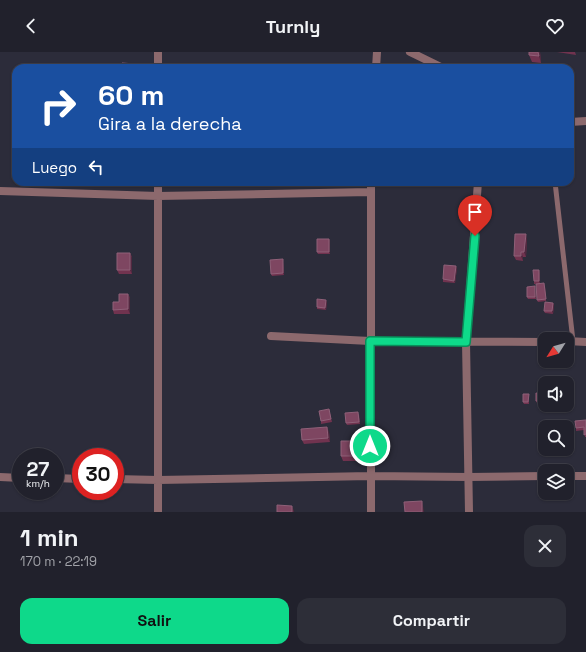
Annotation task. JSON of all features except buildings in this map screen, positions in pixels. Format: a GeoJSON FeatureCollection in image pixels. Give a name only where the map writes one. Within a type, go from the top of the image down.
{"type":"FeatureCollection","features":[{"type":"Feature","properties":{"kind":"street"},"geometry":{"type":"LineString","coordinates":[[158,52],[158,64]]}},
{"type":"Feature","properties":{"kind":"street"},"geometry":{"type":"LineString","coordinates":[[376,64],[377,52]]}},
{"type":"Feature","properties":{"kind":"street"},"geometry":{"type":"LineString","coordinates":[[410,52],[435,64]]}},
{"type":"Feature","properties":{"kind":"street"},"geometry":{"type":"LineString","coordinates":[[574,122],[586,121]]}},
{"type":"Feature","properties":{"kind":"street"},"geometry":{"type":"LineString","coordinates":[[158,186],[158,512]]}},
{"type":"Feature","properties":{"kind":"street"},"geometry":{"type":"LineString","coordinates":[[371,186],[371,512]]}},
{"type":"Feature","properties":{"kind":"street"},"geometry":{"type":"LineString","coordinates":[[469,512],[466,342],[478,186]]}},
{"type":"Feature","properties":{"kind":"street"},"geometry":{"type":"LineString","coordinates":[[0,191],[158,196],[370,192]]}},
{"type":"Feature","properties":{"kind":"street"},"geometry":{"type":"LineString","coordinates":[[271,336],[370,341],[538,342]]}},
{"type":"Feature","properties":{"kind":"street"},"geometry":{"type":"LineString","coordinates":[[574,341],[586,342]]}},
{"type":"Feature","properties":{"kind":"street"},"geometry":{"type":"LineString","coordinates":[[124,479],[158,480],[370,476],[538,476]]}},
{"type":"Feature","properties":{"kind":"street"},"geometry":{"type":"LineString","coordinates":[[574,476],[586,476]]}},
{"type":"Feature","properties":{"kind":"street"},"geometry":{"type":"LineString","coordinates":[[0,477],[12,478]]}},
{"type":"Feature","properties":{"kind":"lane"},"geometry":{"type":"LineString","coordinates":[[555,186],[569,332]]}},
{"type":"Feature","properties":{"kind":"route"},"geometry":{"type":"LineString","coordinates":[[370,446],[370,341],[466,342],[475,236]]}}]}
